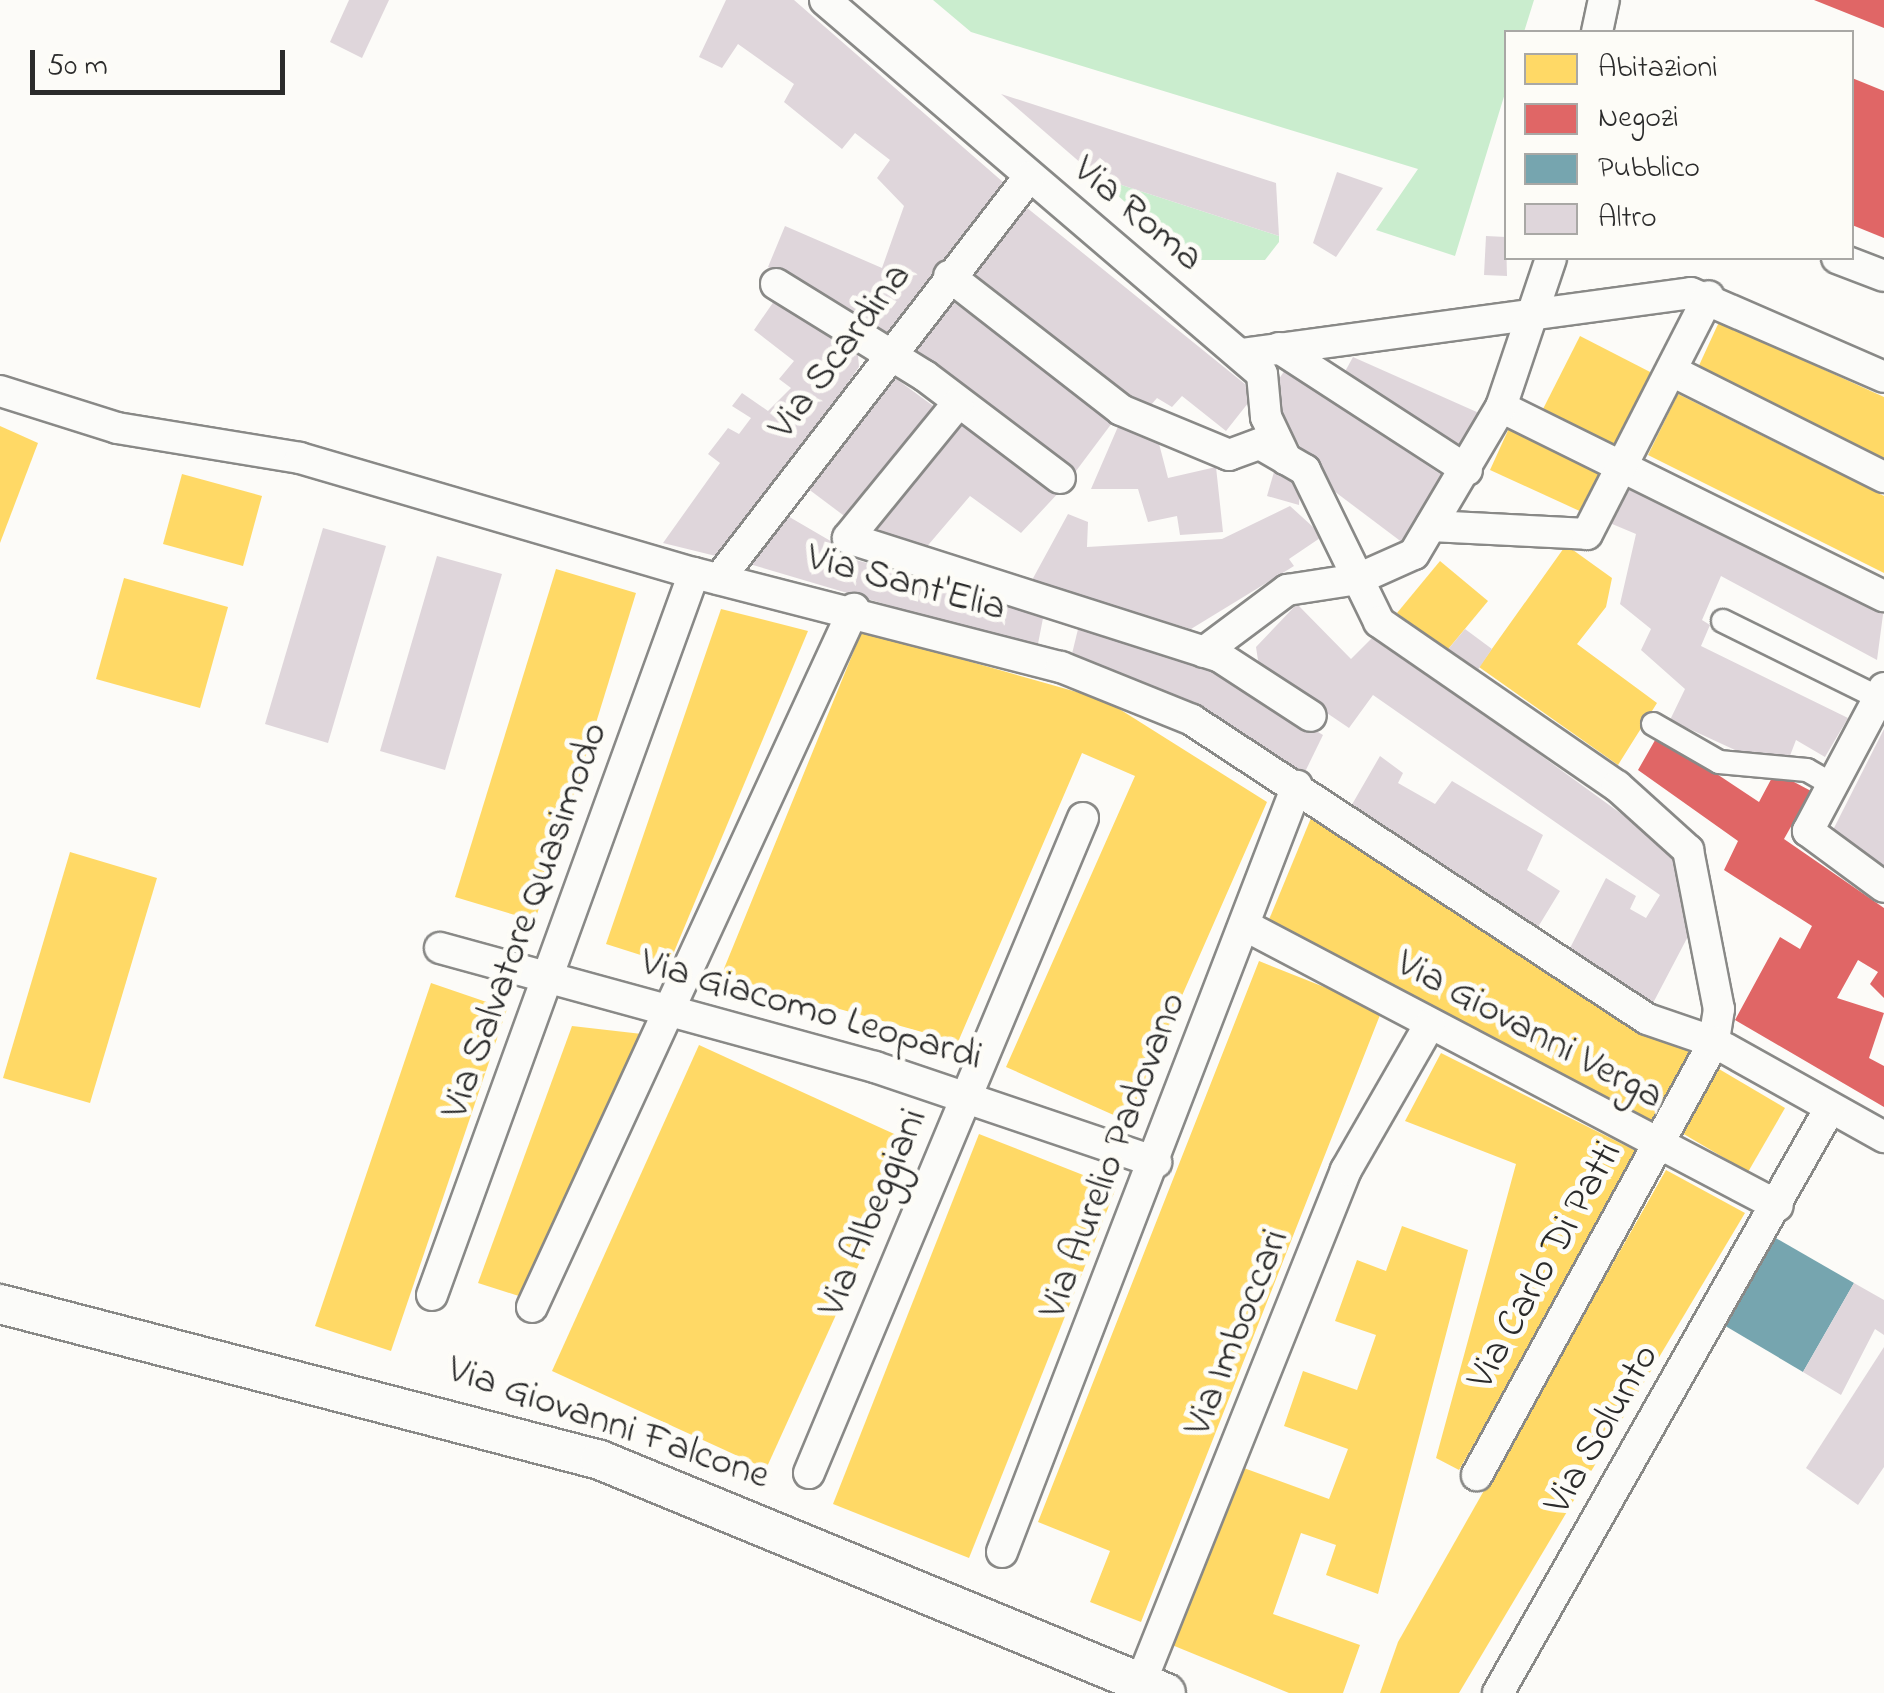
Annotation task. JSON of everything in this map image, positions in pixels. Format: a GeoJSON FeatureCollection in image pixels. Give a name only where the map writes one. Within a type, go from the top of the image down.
{"type":"FeatureCollection","features":[{"type":"Feature","properties":{"kind":"street","name":"Via Roma"},"geometry":{"type":"LineString","coordinates":[[825,0],[1262,374],[1266,417],[1286,459],[1304,470],[1338,530],[1379,622],[1665,822],[1688,850],[1719,1009],[1714,1042]]}},
{"type":"Feature","properties":{"kind":"street"},"geometry":{"type":"LineString","coordinates":[[1597,30],[1604,0]]}},
{"type":"Feature","properties":{"kind":"street","name":"Via Scardina"},"geometry":{"type":"LineString","coordinates":[[707,576],[1030,177]]}},
{"type":"Feature","properties":{"kind":"street"},"geometry":{"type":"LineString","coordinates":[[1204,652],[1287,590],[1358,579],[1414,554],[1501,407],[1540,312],[1551,260]]}},
{"type":"Feature","properties":{"kind":"street"},"geometry":{"type":"LineString","coordinates":[[1842,260],[1884,276]]}},
{"type":"Feature","properties":{"kind":"street"},"geometry":{"type":"LineString","coordinates":[[949,276],[1121,410],[1228,455],[1260,444],[1286,459]]}},
{"type":"Feature","properties":{"kind":"street"},"geometry":{"type":"LineString","coordinates":[[776,284],[958,403],[1060,478]]}},
{"type":"Feature","properties":{"kind":"street"},"geometry":{"type":"LineString","coordinates":[[1242,354],[1540,312],[1709,296],[1884,378]]}},
{"type":"Feature","properties":{"kind":"street"},"geometry":{"type":"LineString","coordinates":[[1431,526],[1587,534],[1709,296]]}},
{"type":"Feature","properties":{"kind":"street"},"geometry":{"type":"LineString","coordinates":[[1279,348],[1467,470]]}},
{"type":"Feature","properties":{"kind":"street"},"geometry":{"type":"LineString","coordinates":[[1672,371],[1884,477]]}},
{"type":"Feature","properties":{"kind":"street","name":"Via Sant'Elia"},"geometry":{"type":"LineString","coordinates":[[0,391],[117,428],[300,458],[707,576],[854,609],[1061,666],[1192,720],[1648,1019],[1714,1042],[1884,1138]]}},
{"type":"Feature","properties":{"kind":"street"},"geometry":{"type":"LineString","coordinates":[[958,403],[848,538],[1204,652],[1311,716]]}},
{"type":"Feature","properties":{"kind":"street"},"geometry":{"type":"LineString","coordinates":[[1501,407],[1624,464],[1884,596]]}},
{"type":"Feature","properties":{"kind":"street","name":"Via Salvatore Quasimodo"},"geometry":{"type":"LineString","coordinates":[[432,1295],[547,978],[707,576]]}},
{"type":"Feature","properties":{"kind":"street"},"geometry":{"type":"LineString","coordinates":[[532,1307],[675,1011],[854,609]]}},
{"type":"Feature","properties":{"kind":"street"},"geometry":{"type":"LineString","coordinates":[[1723,621],[1881,693],[1808,832],[1884,887]]}},
{"type":"Feature","properties":{"kind":"street"},"geometry":{"type":"LineString","coordinates":[[1654,724],[1718,762],[1807,770],[1833,785]]}},
{"type":"Feature","properties":{"kind":"street","name":"Via Aurelio Padovano"},"geometry":{"type":"LineString","coordinates":[[1002,1552],[1156,1162],[1297,786]]}},
{"type":"Feature","properties":{"kind":"street","name":"Via Albeggiani"},"geometry":{"type":"LineString","coordinates":[[809,1473],[1083,818]]}},
{"type":"Feature","properties":{"kind":"street","name":"Via Giovanni Verga"},"geometry":{"type":"LineString","coordinates":[[1244,925],[1778,1206]]}},
{"type":"Feature","properties":{"kind":"street","name":"Via Giacomo Leopardi"},"geometry":{"type":"LineString","coordinates":[[440,948],[675,1011],[966,1098],[1156,1162]]}},
{"type":"Feature","properties":{"kind":"street","name":"Via Imboccari"},"geometry":{"type":"LineString","coordinates":[[1156,1690],[1346,1170],[1430,1024]]}},
{"type":"Feature","properties":{"kind":"street","name":"Via Carlo Di Patti"},"geometry":{"type":"LineString","coordinates":[[1477,1475],[1714,1042]]}},
{"type":"Feature","properties":{"kind":"street","name":"Via Solunto"},"geometry":{"type":"LineString","coordinates":[[1498,1693],[1778,1206],[1830,1108]]}},
{"type":"Feature","properties":{"kind":"street","name":"Via Giovanni Falcone"},"geometry":{"type":"LineString","coordinates":[[0,1304],[600,1460],[1156,1690]]}},
{"type":"Feature","properties":{"kind":"green space"},"geometry":{"type":"Polygon","coordinates":[[[933,0],[1534,0],[1525,30],[1504,30],[1504,97],[1455,256],[1376,230],[1418,169],[971,32],[933,0]]]}},
{"type":"Feature","properties":{"kind":"green space"},"geometry":{"type":"Polygon","coordinates":[[[1097,177],[1279,236],[1279,242],[1265,260],[1190,260],[1097,177]]]}},
{"type":"Feature","properties":{"kind":"building: Abitazioni"},"geometry":{"type":"Polygon","coordinates":[[[1719,322],[1884,397],[1884,458],[1696,372],[1719,322]]]}},
{"type":"Feature","properties":{"kind":"building: Abitazioni"},"geometry":{"type":"Polygon","coordinates":[[[1580,336],[1654,374],[1617,449],[1542,411],[1580,336]]]}},
{"type":"Feature","properties":{"kind":"building: Abitazioni"},"geometry":{"type":"Polygon","coordinates":[[[1678,394],[1884,496],[1884,573],[1648,455],[1678,394]]]}},
{"type":"Feature","properties":{"kind":"building: Abitazioni"},"geometry":{"type":"Polygon","coordinates":[[[0,426],[38,443],[0,543],[0,426]]]}},
{"type":"Feature","properties":{"kind":"building: Abitazioni"},"geometry":{"type":"Polygon","coordinates":[[[1510,426],[1604,469],[1584,513],[1490,470],[1510,426]]]}},
{"type":"Feature","properties":{"kind":"building: Abitazioni"},"geometry":{"type":"Polygon","coordinates":[[[182,474],[262,496],[243,566],[163,544],[182,474]]]}},
{"type":"Feature","properties":{"kind":"building: Abitazioni"},"geometry":{"type":"Polygon","coordinates":[[[1566,545],[1612,578],[1606,607],[1577,644],[1657,703],[1618,765],[1479,667],[1566,545]]]}},
{"type":"Feature","properties":{"kind":"building: Abitazioni"},"geometry":{"type":"Polygon","coordinates":[[[1440,561],[1488,601],[1445,653],[1397,613],[1440,561]]]}},
{"type":"Feature","properties":{"kind":"building: Abitazioni"},"geometry":{"type":"Polygon","coordinates":[[[556,569],[636,593],[535,921],[455,897],[556,569]]]}},
{"type":"Feature","properties":{"kind":"building: Abitazioni"},"geometry":{"type":"Polygon","coordinates":[[[124,578],[228,607],[200,708],[96,679],[124,578]]]}},
{"type":"Feature","properties":{"kind":"building: Abitazioni"},"geometry":{"type":"Polygon","coordinates":[[[721,609],[808,631],[669,964],[606,944],[721,609]]]}},
{"type":"Feature","properties":{"kind":"building: Abitazioni"},"geometry":{"type":"Polygon","coordinates":[[[862,631],[1105,700],[1267,802],[1127,1121],[1006,1067],[1135,776],[1082,753],[958,1042],[721,976],[862,631]]]}},
{"type":"Feature","properties":{"kind":"building: Abitazioni"},"geometry":{"type":"Polygon","coordinates":[[[1311,818],[1689,1052],[1653,1122],[1268,922],[1311,818]]]}},
{"type":"Feature","properties":{"kind":"building: Abitazioni"},"geometry":{"type":"Polygon","coordinates":[[[70,852],[157,878],[90,1103],[3,1078],[70,852]]]}},
{"type":"Feature","properties":{"kind":"building: Abitazioni"},"geometry":{"type":"Polygon","coordinates":[[[1259,961],[1382,1010],[1141,1622],[1090,1602],[1110,1551],[1038,1522],[1259,961]]]}},
{"type":"Feature","properties":{"kind":"building: Abitazioni"},"geometry":{"type":"Polygon","coordinates":[[[431,983],[507,1009],[391,1351],[315,1326],[431,983]]]}},
{"type":"Feature","properties":{"kind":"building: Abitazioni"},"geometry":{"type":"Polygon","coordinates":[[[572,1026],[642,1034],[522,1297],[478,1283],[572,1026]]]}},
{"type":"Feature","properties":{"kind":"building: Abitazioni"},"geometry":{"type":"Polygon","coordinates":[[[699,1045],[914,1143],[766,1469],[552,1371],[699,1045]]]}},
{"type":"Feature","properties":{"kind":"building: Abitazioni"},"geometry":{"type":"Polygon","coordinates":[[[1441,1053],[1640,1153],[1459,1470],[1436,1458],[1516,1164],[1405,1121],[1441,1053]]]}},
{"type":"Feature","properties":{"kind":"building: Abitazioni"},"geometry":{"type":"Polygon","coordinates":[[[1719,1069],[1785,1108],[1748,1172],[1682,1133],[1719,1069]]]}},
{"type":"Feature","properties":{"kind":"building: Abitazioni"},"geometry":{"type":"Polygon","coordinates":[[[979,1134],[1116,1188],[969,1558],[833,1504],[979,1134]]]}},
{"type":"Feature","properties":{"kind":"building: Abitazioni"},"geometry":{"type":"Polygon","coordinates":[[[1666,1170],[1745,1213],[1459,1693],[1380,1693],[1398,1642],[1666,1170]]]}},
{"type":"Feature","properties":{"kind":"building: Abitazioni"},"geometry":{"type":"Polygon","coordinates":[[[1402,1226],[1468,1250],[1378,1594],[1326,1575],[1336,1545],[1301,1533],[1273,1614],[1360,1645],[1343,1693],[1289,1693],[1172,1645],[1241,1467],[1329,1499],[1348,1449],[1284,1426],[1303,1371],[1357,1390],[1376,1335],[1335,1321],[1357,1260],[1386,1271],[1402,1226]]]}},
{"type":"Feature","properties":{"kind":"building: Negozi"},"geometry":{"type":"Polygon","coordinates":[[[1814,0],[1884,0],[1884,28],[1814,0]]]}},
{"type":"Feature","properties":{"kind":"building: Negozi"},"geometry":{"type":"Polygon","coordinates":[[[1854,79],[1884,91],[1884,238],[1854,226],[1854,79]]]}},
{"type":"Feature","properties":{"kind":"building: Negozi"},"geometry":{"type":"Polygon","coordinates":[[[1658,735],[1759,802],[1775,772],[1811,791],[1784,839],[1884,908],[1884,998],[1870,984],[1878,972],[1858,960],[1837,998],[1884,1013],[1869,1058],[1884,1066],[1884,1107],[1735,1020],[1780,937],[1800,949],[1812,926],[1724,870],[1738,841],[1638,770],[1658,735]]]}},
{"type":"Feature","properties":{"kind":"building: Pubblico"},"geometry":{"type":"Polygon","coordinates":[[[1774,1237],[1854,1283],[1803,1372],[1722,1324],[1774,1237]]]}},
{"type":"Feature","properties":{"kind":"building: Altro"},"geometry":{"type":"Polygon","coordinates":[[[349,0],[389,0],[362,58],[330,42],[349,0]]]}},
{"type":"Feature","properties":{"kind":"building: Altro"},"geometry":{"type":"Polygon","coordinates":[[[726,0],[794,0],[1003,182],[888,333],[768,267],[785,226],[882,268],[904,206],[877,178],[890,160],[855,133],[842,149],[784,102],[794,84],[738,44],[722,68],[699,57],[726,0]]]}},
{"type":"Feature","properties":{"kind":"building: Altro"},"geometry":{"type":"Polygon","coordinates":[[[1001,94],[1276,183],[1279,236],[1097,177],[1001,94]]]}},
{"type":"Feature","properties":{"kind":"building: Altro"},"geometry":{"type":"Polygon","coordinates":[[[1337,172],[1383,188],[1336,257],[1313,243],[1337,172]]]}},
{"type":"Feature","properties":{"kind":"building: Altro"},"geometry":{"type":"Polygon","coordinates":[[[1021,203],[1256,393],[1226,431],[1182,396],[1172,407],[1157,398],[1144,413],[965,276],[1021,203]]]}},
{"type":"Feature","properties":{"kind":"building: Altro"},"geometry":{"type":"Polygon","coordinates":[[[1486,236],[1504,237],[1507,276],[1484,275],[1486,236]]]}},
{"type":"Feature","properties":{"kind":"building: Altro"},"geometry":{"type":"Polygon","coordinates":[[[779,294],[858,355],[859,367],[724,558],[663,543],[720,463],[708,454],[728,428],[739,434],[751,418],[732,406],[742,393],[768,411],[791,388],[779,379],[794,361],[754,330],[779,294]]]}},
{"type":"Feature","properties":{"kind":"building: Altro"},"geometry":{"type":"Polygon","coordinates":[[[946,297],[1115,419],[1076,471],[907,350],[946,297]]]}},
{"type":"Feature","properties":{"kind":"building: Altro"},"geometry":{"type":"Polygon","coordinates":[[[1353,357],[1479,413],[1461,451],[1342,377],[1353,357]]]}},
{"type":"Feature","properties":{"kind":"building: Altro"},"geometry":{"type":"Polygon","coordinates":[[[1285,370],[1446,478],[1403,543],[1318,479],[1270,392],[1285,370]]]}},
{"type":"Feature","properties":{"kind":"building: Altro"},"geometry":{"type":"Polygon","coordinates":[[[891,375],[936,408],[847,518],[803,485],[891,375]]]}},
{"type":"Feature","properties":{"kind":"building: Altro"},"geometry":{"type":"Polygon","coordinates":[[[962,413],[1061,490],[1021,533],[970,496],[918,557],[873,525],[962,413]]]}},
{"type":"Feature","properties":{"kind":"building: Altro"},"geometry":{"type":"Polygon","coordinates":[[[1120,422],[1157,436],[1168,478],[1216,467],[1223,532],[1180,535],[1177,516],[1148,522],[1138,489],[1091,489],[1120,422]]]}},
{"type":"Feature","properties":{"kind":"building: Altro"},"geometry":{"type":"Polygon","coordinates":[[[1276,465],[1300,482],[1299,505],[1267,496],[1276,465]]]}},
{"type":"Feature","properties":{"kind":"building: Altro"},"geometry":{"type":"Polygon","coordinates":[[[1619,482],[1884,607],[1877,660],[1721,576],[1702,620],[1710,625],[1701,646],[1848,718],[1825,757],[1796,740],[1788,761],[1748,756],[1670,720],[1685,689],[1641,650],[1651,629],[1620,604],[1636,534],[1605,521],[1619,482]]]}},
{"type":"Feature","properties":{"kind":"building: Altro"},"geometry":{"type":"Polygon","coordinates":[[[1290,506],[1323,536],[1289,559],[1294,566],[1191,629],[1031,582],[1068,514],[1088,522],[1087,547],[1222,539],[1290,506]]]}},
{"type":"Feature","properties":{"kind":"building: Altro"},"geometry":{"type":"Polygon","coordinates":[[[786,515],[834,543],[828,552],[1044,613],[1037,649],[746,563],[786,515]]]}},
{"type":"Feature","properties":{"kind":"building: Altro"},"geometry":{"type":"Polygon","coordinates":[[[323,528],[386,546],[328,743],[265,724],[323,528]]]}},
{"type":"Feature","properties":{"kind":"building: Altro"},"geometry":{"type":"Polygon","coordinates":[[[437,556],[502,574],[445,770],[380,751],[437,556]]]}},
{"type":"Feature","properties":{"kind":"building: Altro"},"geometry":{"type":"Polygon","coordinates":[[[1297,604],[1351,659],[1375,635],[1678,855],[1695,923],[1652,1005],[1569,950],[1606,878],[1636,896],[1630,909],[1646,918],[1660,895],[1373,695],[1349,728],[1259,667],[1256,647],[1297,604]]]}},
{"type":"Feature","properties":{"kind":"building: Altro"},"geometry":{"type":"Polygon","coordinates":[[[1079,625],[1212,669],[1323,735],[1303,776],[1071,658],[1079,625]]]}},
{"type":"Feature","properties":{"kind":"building: Altro"},"geometry":{"type":"Polygon","coordinates":[[[1465,629],[1492,649],[1475,674],[1445,653],[1465,629]]]}},
{"type":"Feature","properties":{"kind":"building: Altro"},"geometry":{"type":"Polygon","coordinates":[[[1884,729],[1884,869],[1833,830],[1884,729]]]}},
{"type":"Feature","properties":{"kind":"building: Altro"},"geometry":{"type":"Polygon","coordinates":[[[1380,756],[1403,773],[1398,783],[1435,804],[1452,781],[1543,835],[1527,870],[1560,891],[1535,932],[1350,808],[1380,756]]]}},
{"type":"Feature","properties":{"kind":"building: Altro"},"geometry":{"type":"Polygon","coordinates":[[[1854,1283],[1884,1300],[1884,1335],[1875,1329],[1841,1395],[1803,1372],[1854,1283]]]}},
{"type":"Feature","properties":{"kind":"building: Altro"},"geometry":{"type":"Polygon","coordinates":[[[1884,1347],[1884,1467],[1858,1505],[1806,1468],[1884,1347]]]}}]}
